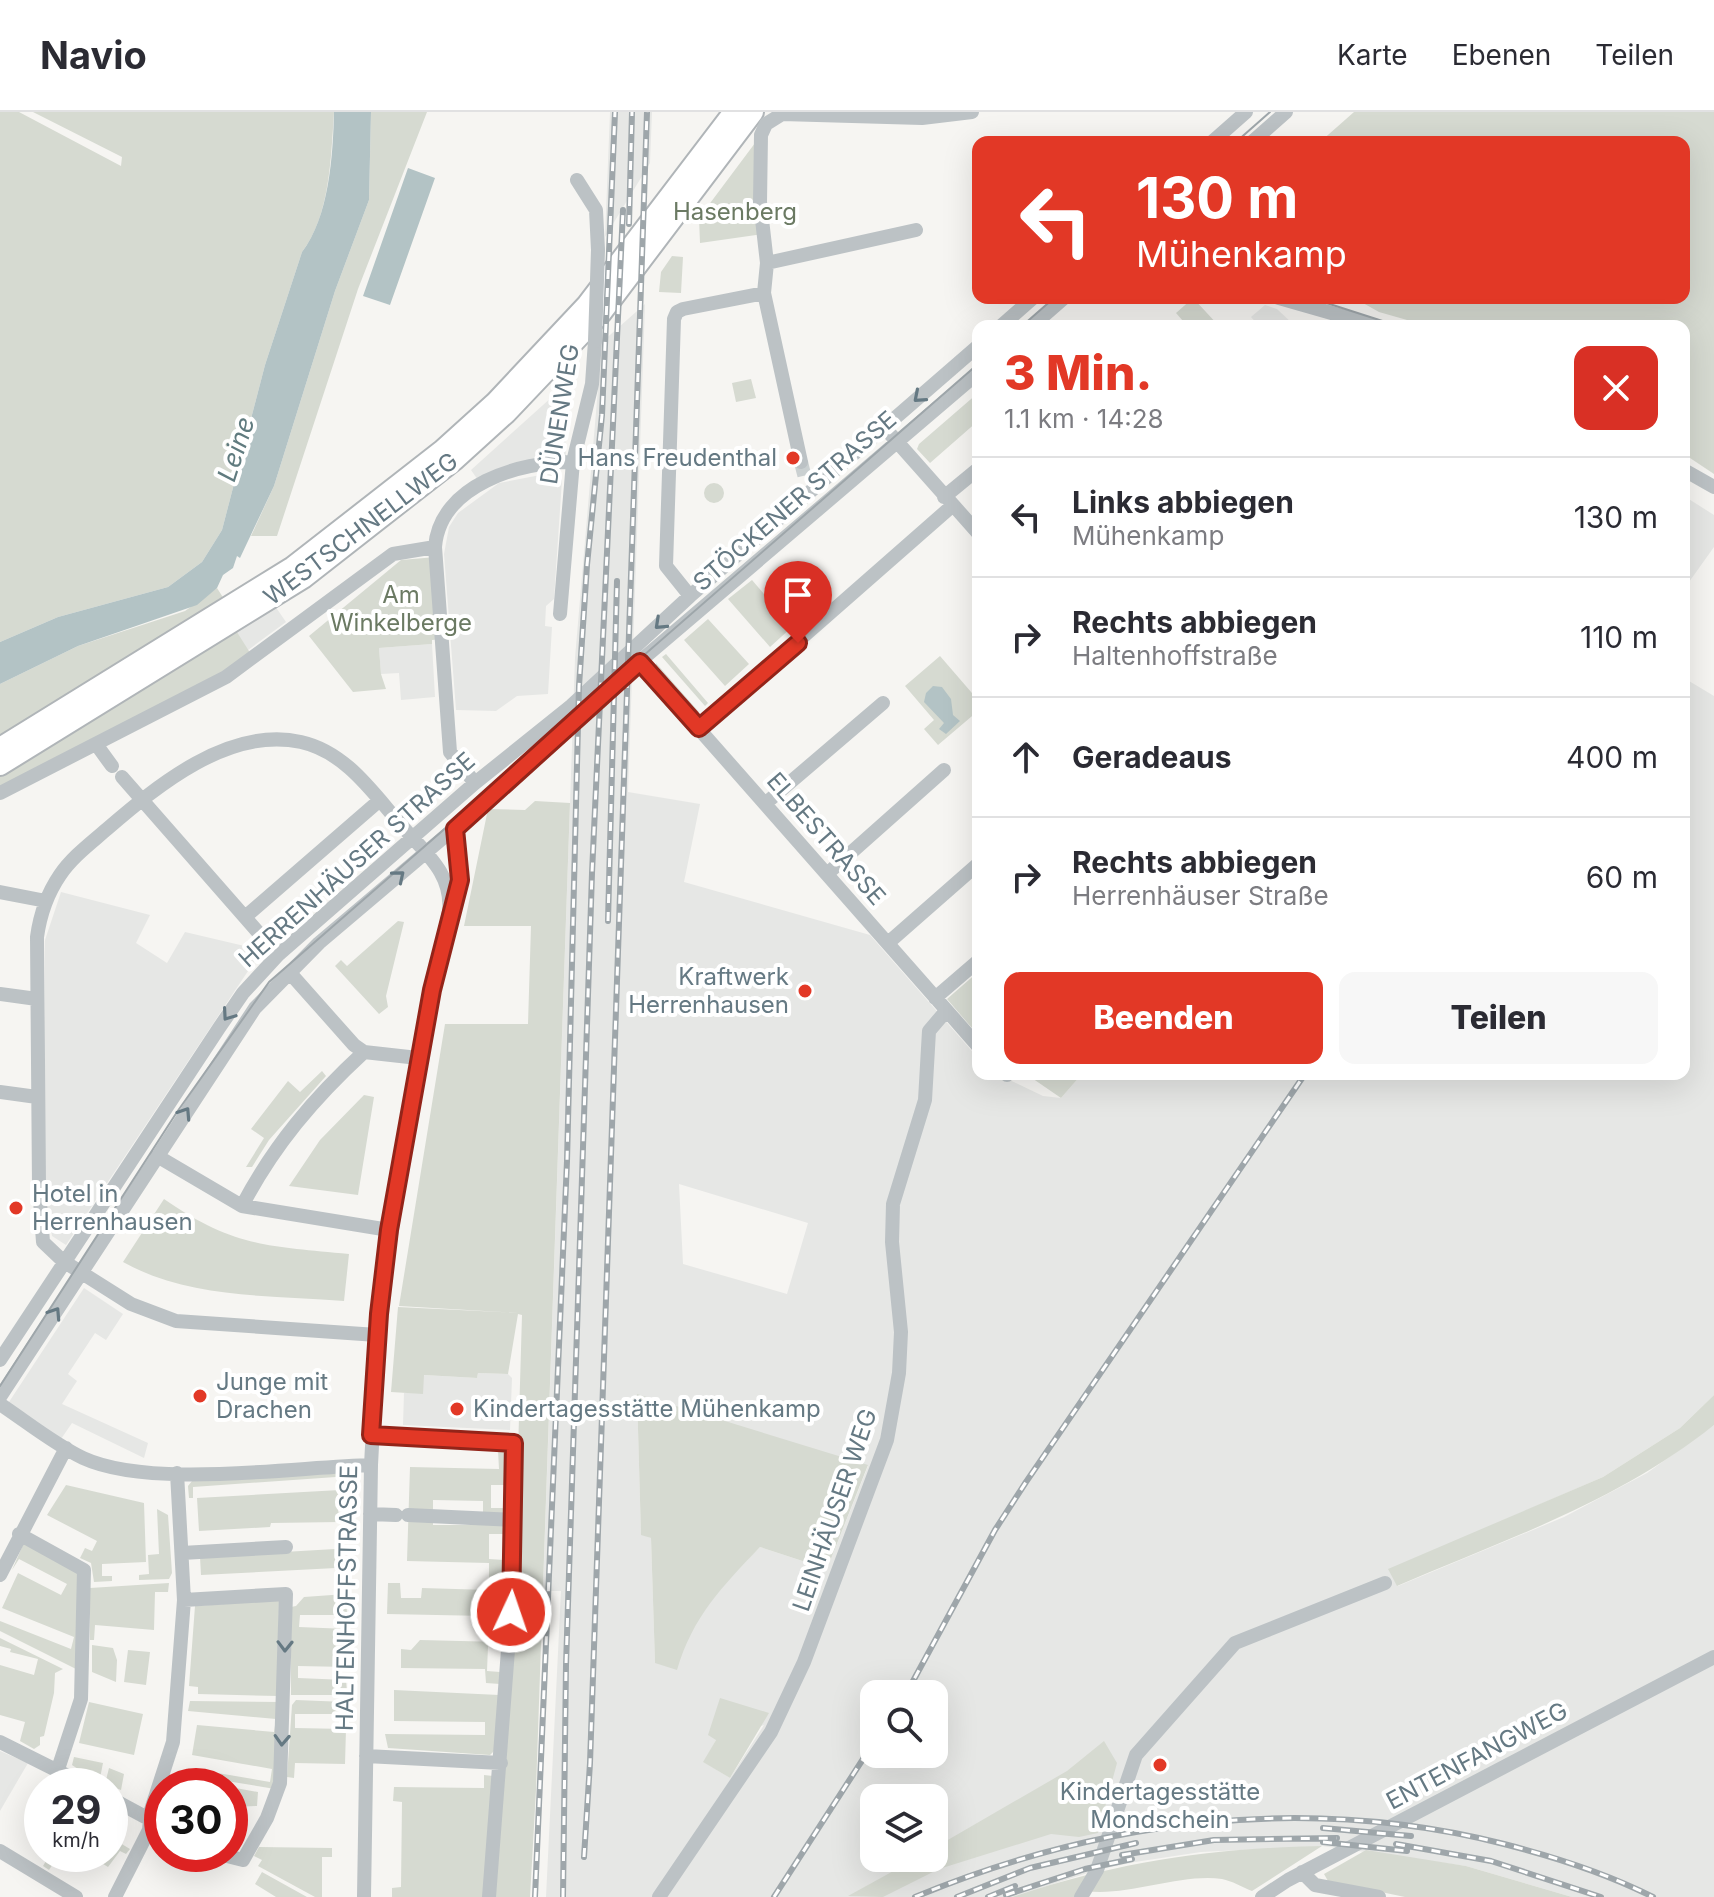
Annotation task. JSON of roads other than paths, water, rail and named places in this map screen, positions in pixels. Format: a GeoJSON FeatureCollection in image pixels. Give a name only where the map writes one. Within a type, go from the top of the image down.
{"type":"FeatureCollection","features":[{"type":"Feature","properties":{"kind":"highway","name":"WESTSCHNELLWEG"},"geometry":{"type":"LineString","coordinates":[[0,748],[293,567],[443,450],[495,403],[587,305],[734,112]]}},
{"type":"Feature","properties":{"kind":"highway","name":"WESTSCHNELLWEG"},"geometry":{"type":"LineString","coordinates":[[0,765],[291,586],[347,547],[454,460],[515,403],[601,313],[753,112]]}},
{"type":"Feature","properties":{"kind":"street"},"geometry":{"type":"LineString","coordinates":[[801,462],[764,293],[767,263],[760,202],[761,135],[766,124],[782,114],[922,118],[972,112]]}},
{"type":"Feature","properties":{"kind":"street"},"geometry":{"type":"LineString","coordinates":[[1219,136],[1246,112]]}},
{"type":"Feature","properties":{"kind":"street"},"geometry":{"type":"LineString","coordinates":[[1259,136],[1286,112]]}},
{"type":"Feature","properties":{"kind":"street","name":"DÜNENWEG"},"geometry":{"type":"LineString","coordinates":[[560,614],[573,462],[592,384],[595,341],[596,210],[577,180]]}},
{"type":"Feature","properties":{"kind":"street"},"geometry":{"type":"LineString","coordinates":[[767,263],[916,230]]}},
{"type":"Feature","properties":{"kind":"street"},"geometry":{"type":"LineString","coordinates":[[690,596],[668,570],[666,561],[674,319],[677,312],[764,293]]}},
{"type":"Feature","properties":{"kind":"street"},"geometry":{"type":"LineString","coordinates":[[1008,320],[1026,304]]}},
{"type":"Feature","properties":{"kind":"street"},"geometry":{"type":"LineString","coordinates":[[1039,320],[1057,304]]}},
{"type":"Feature","properties":{"kind":"street"},"geometry":{"type":"LineString","coordinates":[[1300,304],[1356,320]]}},
{"type":"Feature","properties":{"kind":"street","name":"STÖCKENER STRASSE"},"geometry":{"type":"LineString","coordinates":[[637,645],[807,485],[884,427],[972,351]]}},
{"type":"Feature","properties":{"kind":"street","name":"STÖCKENER STRASSE"},"geometry":{"type":"LineString","coordinates":[[640,662],[972,378]]}},
{"type":"Feature","properties":{"kind":"street"},"geometry":{"type":"LineString","coordinates":[[884,427],[972,527]]}},
{"type":"Feature","properties":{"kind":"street"},"geometry":{"type":"LineString","coordinates":[[475,783],[450,752],[435,547],[440,523],[449,509],[480,484],[511,473],[573,462]]}},
{"type":"Feature","properties":{"kind":"street"},"geometry":{"type":"LineString","coordinates":[[1690,473],[1714,487]]}},
{"type":"Feature","properties":{"kind":"street"},"geometry":{"type":"LineString","coordinates":[[699,728],[948,502],[972,476]]}},
{"type":"Feature","properties":{"kind":"street"},"geometry":{"type":"LineString","coordinates":[[0,793],[189,699],[254,659],[393,554],[435,547]]}},
{"type":"Feature","properties":{"kind":"street","name":"HERRENHÄUSER STRASSE"},"geometry":{"type":"LineString","coordinates":[[0,1360],[243,993],[278,955],[475,783],[559,716],[637,645]]}},
{"type":"Feature","properties":{"kind":"street","name":"ELBESTRASSE"},"geometry":{"type":"LineString","coordinates":[[640,662],[972,1039]]}},
{"type":"Feature","properties":{"kind":"street","name":"HERRENHÄUSER STRASSE"},"geometry":{"type":"LineString","coordinates":[[0,1397],[238,1031],[290,973],[640,662]]}},
{"type":"Feature","properties":{"kind":"street"},"geometry":{"type":"LineString","coordinates":[[766,803],[883,703]]}},
{"type":"Feature","properties":{"kind":"street","name":"HALTENHOFFSTRASSE"},"geometry":{"type":"LineString","coordinates":[[46,901],[77,855],[141,799],[175,776],[229,750],[285,740],[302,742],[338,758],[380,800],[447,880],[449,912],[418,1058],[389,1230],[377,1335],[371,1435],[364,1897]]}},
{"type":"Feature","properties":{"kind":"street"},"geometry":{"type":"LineString","coordinates":[[96,744],[278,955]]}},
{"type":"Feature","properties":{"kind":"street"},"geometry":{"type":"LineString","coordinates":[[827,874],[944,770]]}},
{"type":"Feature","properties":{"kind":"street"},"geometry":{"type":"LineString","coordinates":[[245,917],[380,800]]}},
{"type":"Feature","properties":{"kind":"street"},"geometry":{"type":"LineString","coordinates":[[449,912],[460,880],[455,829]]}},
{"type":"Feature","properties":{"kind":"street"},"geometry":{"type":"LineString","coordinates":[[888,943],[972,869]]}},
{"type":"Feature","properties":{"kind":"street"},"geometry":{"type":"LineString","coordinates":[[0,892],[46,901],[37,937],[37,1097],[43,1242],[63,1261],[131,1304],[182,1322],[377,1335]]}},
{"type":"Feature","properties":{"kind":"street"},"geometry":{"type":"LineString","coordinates":[[935,998],[972,966]]}},
{"type":"Feature","properties":{"kind":"street"},"geometry":{"type":"LineString","coordinates":[[290,973],[354,1045],[364,1052],[418,1058]]}},
{"type":"Feature","properties":{"kind":"street"},"geometry":{"type":"LineString","coordinates":[[0,994],[37,999]]}},
{"type":"Feature","properties":{"kind":"street","name":"LEINHÄUSER WEG"},"geometry":{"type":"LineString","coordinates":[[659,1897],[771,1732],[804,1662],[887,1440],[899,1373],[901,1332],[892,1242],[893,1204],[925,1100],[929,1031],[946,1011]]}},
{"type":"Feature","properties":{"kind":"street"},"geometry":{"type":"LineString","coordinates":[[242,1206],[276,1147],[301,1114],[364,1052]]}},
{"type":"Feature","properties":{"kind":"street"},"geometry":{"type":"LineString","coordinates":[[0,1092],[37,1097]]}},
{"type":"Feature","properties":{"kind":"street"},"geometry":{"type":"LineString","coordinates":[[157,1156],[242,1206],[389,1230]]}},
{"type":"Feature","properties":{"kind":"street"},"geometry":{"type":"LineString","coordinates":[[0,1404],[66,1448],[113,1468],[177,1473],[371,1465]]}},
{"type":"Feature","properties":{"kind":"street"},"geometry":{"type":"LineString","coordinates":[[371,1435],[514,1443],[513,1585],[489,1897]]}},
{"type":"Feature","properties":{"kind":"street"},"geometry":{"type":"LineString","coordinates":[[0,1575],[66,1448]]}},
{"type":"Feature","properties":{"kind":"street"},"geometry":{"type":"LineString","coordinates":[[168,1768],[173,1742],[184,1600],[177,1473]]}},
{"type":"Feature","properties":{"kind":"street"},"geometry":{"type":"LineString","coordinates":[[370,1514],[513,1520]]}},
{"type":"Feature","properties":{"kind":"street"},"geometry":{"type":"LineString","coordinates":[[19,1534],[84,1570],[81,1699],[58,1768]]}},
{"type":"Feature","properties":{"kind":"street"},"geometry":{"type":"LineString","coordinates":[[182,1553],[286,1547]]}},
{"type":"Feature","properties":{"kind":"street"},"geometry":{"type":"LineString","coordinates":[[1081,1897],[1104,1854],[1136,1755],[1235,1643],[1385,1583]]}},
{"type":"Feature","properties":{"kind":"street"},"geometry":{"type":"LineString","coordinates":[[184,1600],[286,1594],[280,1783],[267,1818],[248,1851]]}},
{"type":"Feature","properties":{"kind":"street","name":"ENTENFANGWEG"},"geometry":{"type":"LineString","coordinates":[[1262,1897],[1295,1876],[1714,1657]]}},
{"type":"Feature","properties":{"kind":"street"},"geometry":{"type":"LineString","coordinates":[[0,1742],[56,1768]]}},
{"type":"Feature","properties":{"kind":"street"},"geometry":{"type":"LineString","coordinates":[[366,1756],[501,1763]]}},
{"type":"Feature","properties":{"kind":"street"},"geometry":{"type":"LineString","coordinates":[[115,1897],[144,1840]]}},
{"type":"Feature","properties":{"kind":"street"},"geometry":{"type":"LineString","coordinates":[[0,1851],[76,1897]]}},
{"type":"Feature","properties":{"kind":"street"},"geometry":{"type":"LineString","coordinates":[[1287,1897],[1295,1876],[1315,1885],[1379,1897]]}},
{"type":"Feature","properties":{"kind":"tunnel"},"geometry":{"type":"LineString","coordinates":[[801,462],[805,478]]}},
{"type":"Feature","properties":{"kind":"tram line"},"geometry":{"type":"LineString","coordinates":[[1243,136],[1270,112]]}},
{"type":"Feature","properties":{"kind":"tram line"},"geometry":{"type":"LineString","coordinates":[[1029,320],[1047,304]]}},
{"type":"Feature","properties":{"kind":"tram line"},"geometry":{"type":"LineString","coordinates":[[1330,304],[1379,320]]}},
{"type":"Feature","properties":{"kind":"tram line"},"geometry":{"type":"LineString","coordinates":[[0,1386],[177,1112],[269,982],[972,369]]}},
{"type":"Feature","properties":{"kind":"railway"},"geometry":{"type":"LineString","coordinates":[[535,1897],[567,1161],[579,686],[602,415],[615,112]]}},
{"type":"Feature","properties":{"kind":"railway"},"geometry":{"type":"LineString","coordinates":[[629,224],[632,112]]}},
{"type":"Feature","properties":{"kind":"railway"},"geometry":{"type":"LineString","coordinates":[[584,1857],[590,1763],[647,112]]}},
{"type":"Feature","properties":{"kind":"railway"},"geometry":{"type":"LineString","coordinates":[[563,1897],[566,1665],[592,873],[623,210]]}},
{"type":"Feature","properties":{"kind":"railway"},"geometry":{"type":"LineString","coordinates":[[608,921],[617,581]]}},
{"type":"Feature","properties":{"kind":"railway"},"geometry":{"type":"LineString","coordinates":[[914,1680],[995,1530],[1301,1080]]}},
{"type":"Feature","properties":{"kind":"railway"},"geometry":{"type":"LineString","coordinates":[[774,1897],[860,1764]]}},
{"type":"Feature","properties":{"kind":"railway"},"geometry":{"type":"LineString","coordinates":[[915,1897],[986,1870],[1058,1849],[1132,1833],[1206,1822],[1280,1818],[1355,1820],[1430,1829],[1504,1844],[1580,1866],[1653,1897]]}},
{"type":"Feature","properties":{"kind":"railway"},"geometry":{"type":"LineString","coordinates":[[1323,1828],[1411,1836]]}},
{"type":"Feature","properties":{"kind":"railway"},"geometry":{"type":"LineString","coordinates":[[1122,1855],[1214,1840],[1337,1838]]}},
{"type":"Feature","properties":{"kind":"railway"},"geometry":{"type":"LineString","coordinates":[[1323,1842],[1407,1851]]}},
{"type":"Feature","properties":{"kind":"railway"},"geometry":{"type":"LineString","coordinates":[[957,1897],[1030,1868],[1136,1843]]}},
{"type":"Feature","properties":{"kind":"railway"},"geometry":{"type":"LineString","coordinates":[[1396,1844],[1491,1861],[1601,1897]]}},
{"type":"Feature","properties":{"kind":"railway"},"geometry":{"type":"LineString","coordinates":[[1006,1895],[1085,1869],[1132,1859]]}},
{"type":"Feature","properties":{"kind":"railway"},"geometry":{"type":"LineString","coordinates":[[988,1897],[1015,1886]]}},
{"type":"Feature","properties":{"kind":"place","name":"Hans Freudenthal"},"geometry":{"type":"Point","coordinates":[793,458]}},
{"type":"Feature","properties":{"kind":"place","name":"Kraftwerk Herrenhausen"},"geometry":{"type":"Point","coordinates":[805,991]}},
{"type":"Feature","properties":{"kind":"place","name":"Hotel in Herrenhausen"},"geometry":{"type":"Point","coordinates":[16,1208]}},
{"type":"Feature","properties":{"kind":"place","name":"Junge mit Drachen"},"geometry":{"type":"Point","coordinates":[200,1396]}},
{"type":"Feature","properties":{"kind":"place","name":"Kindertagesstätte Mühenkamp"},"geometry":{"type":"Point","coordinates":[457,1409]}},
{"type":"Feature","properties":{"kind":"place","name":"Kindertagesstätte Mondschein"},"geometry":{"type":"Point","coordinates":[1160,1765]}},
{"type":"Feature","properties":{"kind":"park label","name":"Hasenberg"},"geometry":{"type":"Point","coordinates":[735,212]}},
{"type":"Feature","properties":{"kind":"park label","name":"Am Winkelberge"},"geometry":{"type":"Point","coordinates":[401,609]}},
{"type":"Feature","properties":{"kind":"water label","name":"Leine"},"geometry":{"type":"Point","coordinates":[236,449]}}]}
